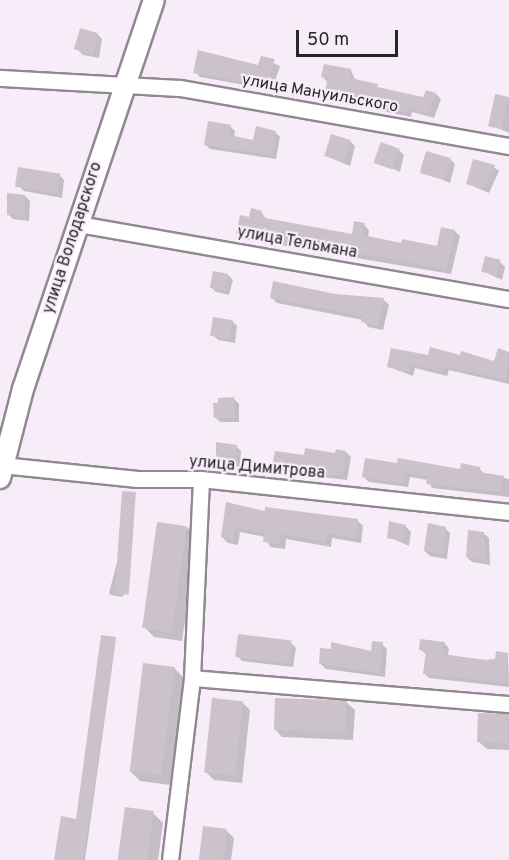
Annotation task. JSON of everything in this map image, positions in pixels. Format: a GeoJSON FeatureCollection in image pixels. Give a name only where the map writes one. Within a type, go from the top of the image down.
{"type":"FeatureCollection","features":[{"type":"Feature","properties":{"kind":"street","name":"улица Володарского"},"geometry":{"type":"LineString","coordinates":[[1,472],[124,82],[154,0]]}},
{"type":"Feature","properties":{"kind":"street","name":"улица Мануильского"},"geometry":{"type":"LineString","coordinates":[[0,78],[124,82],[180,88],[509,146]]}},
{"type":"Feature","properties":{"kind":"street","name":"улица Тельмана"},"geometry":{"type":"LineString","coordinates":[[78,224],[509,299]]}},
{"type":"Feature","properties":{"kind":"street","name":"улица Димитрова"},"geometry":{"type":"LineString","coordinates":[[1,472],[137,479],[201,479],[509,512]]}},
{"type":"Feature","properties":{"kind":"street"},"geometry":{"type":"LineString","coordinates":[[170,860],[192,678],[201,479]]}},
{"type":"Feature","properties":{"kind":"street"},"geometry":{"type":"LineString","coordinates":[[192,678],[509,704]]}},
{"type":"Feature","properties":{"kind":"building"},"geometry":{"type":"Polygon","coordinates":[[[80,28],[98,33],[92,54],[74,49],[80,28]]]}},
{"type":"Feature","properties":{"kind":"building"},"geometry":{"type":"Polygon","coordinates":[[[198,50],[258,65],[261,56],[275,59],[267,86],[193,73],[198,50]]]}},
{"type":"Feature","properties":{"kind":"building"},"geometry":{"type":"Polygon","coordinates":[[[324,64],[351,69],[350,78],[378,84],[377,87],[423,97],[426,90],[436,93],[429,114],[407,108],[406,113],[324,95],[328,78],[321,77],[324,64]]]}},
{"type":"Feature","properties":{"kind":"building"},"geometry":{"type":"Polygon","coordinates":[[[495,94],[509,97],[502,129],[488,126],[495,94]]]}},
{"type":"Feature","properties":{"kind":"building"},"geometry":{"type":"Polygon","coordinates":[[[208,121],[231,125],[229,135],[253,140],[256,126],[276,131],[271,155],[204,145],[208,121]]]}},
{"type":"Feature","properties":{"kind":"building"},"geometry":{"type":"Polygon","coordinates":[[[331,134],[351,140],[344,162],[324,156],[331,134]]]}},
{"type":"Feature","properties":{"kind":"building"},"geometry":{"type":"Polygon","coordinates":[[[381,142],[400,149],[392,170],[373,163],[381,142]]]}},
{"type":"Feature","properties":{"kind":"building"},"geometry":{"type":"Polygon","coordinates":[[[426,151],[451,158],[445,180],[420,173],[426,151]]]}},
{"type":"Feature","properties":{"kind":"building"},"geometry":{"type":"Polygon","coordinates":[[[473,159],[495,165],[484,189],[466,184],[473,159]]]}},
{"type":"Feature","properties":{"kind":"building"},"geometry":{"type":"Polygon","coordinates":[[[18,167],[60,174],[57,193],[15,187],[18,167]]]}},
{"type":"Feature","properties":{"kind":"building"},"geometry":{"type":"Polygon","coordinates":[[[7,193],[25,195],[25,217],[7,215],[7,193]]]}},
{"type":"Feature","properties":{"kind":"building"},"geometry":{"type":"Polygon","coordinates":[[[251,208],[262,211],[260,217],[352,234],[354,221],[365,223],[363,235],[401,243],[402,239],[437,246],[441,227],[455,230],[446,270],[389,258],[266,243],[266,240],[236,234],[240,215],[249,217],[251,208]]]}},
{"type":"Feature","properties":{"kind":"building"},"geometry":{"type":"Polygon","coordinates":[[[485,256],[501,260],[497,275],[481,272],[485,256]]]}},
{"type":"Feature","properties":{"kind":"building"},"geometry":{"type":"Polygon","coordinates":[[[213,271],[228,274],[224,291],[210,288],[213,271]]]}},
{"type":"Feature","properties":{"kind":"building"},"geometry":{"type":"Polygon","coordinates":[[[273,281],[335,294],[384,298],[378,326],[361,322],[362,316],[270,298],[273,281]]]}},
{"type":"Feature","properties":{"kind":"building"},"geometry":{"type":"Polygon","coordinates":[[[213,317],[233,320],[230,339],[210,336],[213,317]]]}},
{"type":"Feature","properties":{"kind":"building"},"geometry":{"type":"Polygon","coordinates":[[[430,347],[460,355],[461,351],[494,361],[498,348],[509,352],[506,380],[444,366],[442,372],[410,364],[409,372],[387,367],[391,348],[428,355],[430,347]]]}},
{"type":"Feature","properties":{"kind":"building"},"geometry":{"type":"Polygon","coordinates":[[[234,397],[235,418],[214,418],[213,403],[218,403],[218,398],[234,397]]]}},
{"type":"Feature","properties":{"kind":"building"},"geometry":{"type":"Polygon","coordinates":[[[216,442],[237,445],[236,465],[216,463],[216,442]]]}},
{"type":"Feature","properties":{"kind":"building"},"geometry":{"type":"Polygon","coordinates":[[[305,448],[335,453],[336,449],[346,451],[342,476],[272,467],[275,451],[304,455],[305,448]]]}},
{"type":"Feature","properties":{"kind":"building"},"geometry":{"type":"Polygon","coordinates":[[[365,458],[397,463],[398,458],[460,469],[461,463],[480,467],[479,472],[504,476],[500,492],[426,484],[427,476],[405,473],[403,483],[379,480],[362,477],[365,458]]]}},
{"type":"Feature","properties":{"kind":"building"},"geometry":{"type":"Polygon","coordinates":[[[122,491],[136,492],[129,595],[115,594],[122,491]]]}},
{"type":"Feature","properties":{"kind":"building"},"geometry":{"type":"Polygon","coordinates":[[[226,502],[265,511],[265,507],[358,519],[356,538],[327,533],[326,542],[280,534],[280,544],[263,542],[264,533],[235,527],[233,540],[221,537],[226,502]]]}},
{"type":"Feature","properties":{"kind":"building"},"geometry":{"type":"Polygon","coordinates":[[[389,521],[406,525],[404,542],[387,538],[389,521]]]}},
{"type":"Feature","properties":{"kind":"building"},"geometry":{"type":"Polygon","coordinates":[[[157,522],[187,526],[172,632],[142,628],[157,522]]]}},
{"type":"Feature","properties":{"kind":"building"},"geometry":{"type":"Polygon","coordinates":[[[428,523],[446,527],[443,555],[424,551],[428,523]]]}},
{"type":"Feature","properties":{"kind":"building"},"geometry":{"type":"Polygon","coordinates":[[[468,530],[484,532],[486,561],[466,557],[468,530]]]}},
{"type":"Feature","properties":{"kind":"building"},"geometry":{"type":"Polygon","coordinates":[[[238,634],[292,641],[289,663],[235,657],[238,634]]]}},
{"type":"Feature","properties":{"kind":"building"},"geometry":{"type":"Polygon","coordinates":[[[101,635],[116,637],[83,860],[54,860],[61,816],[76,819],[101,635]]]}},
{"type":"Feature","properties":{"kind":"building"},"geometry":{"type":"Polygon","coordinates":[[[420,639],[445,642],[443,654],[484,660],[495,659],[496,651],[508,653],[505,683],[423,674],[426,651],[419,650],[420,639]]]}},
{"type":"Feature","properties":{"kind":"building"},"geometry":{"type":"Polygon","coordinates":[[[372,641],[383,642],[380,673],[319,664],[320,648],[331,649],[331,642],[371,651],[372,641]]]}},
{"type":"Feature","properties":{"kind":"building"},"geometry":{"type":"Polygon","coordinates":[[[143,663],[175,667],[161,775],[130,771],[143,663]]]}},
{"type":"Feature","properties":{"kind":"building"},"geometry":{"type":"Polygon","coordinates":[[[212,698],[243,701],[235,776],[204,773],[212,698]]]}},
{"type":"Feature","properties":{"kind":"building"},"geometry":{"type":"Polygon","coordinates":[[[275,698],[347,701],[346,732],[274,730],[275,698]]]}},
{"type":"Feature","properties":{"kind":"building"},"geometry":{"type":"Polygon","coordinates":[[[478,713],[509,714],[508,743],[477,742],[478,713]]]}},
{"type":"Feature","properties":{"kind":"building"},"geometry":{"type":"Polygon","coordinates":[[[125,807],[154,811],[147,860],[118,860],[125,807]]]}},
{"type":"Feature","properties":{"kind":"building"},"geometry":{"type":"Polygon","coordinates":[[[203,826],[227,829],[223,860],[199,860],[203,826]]]}}]}
